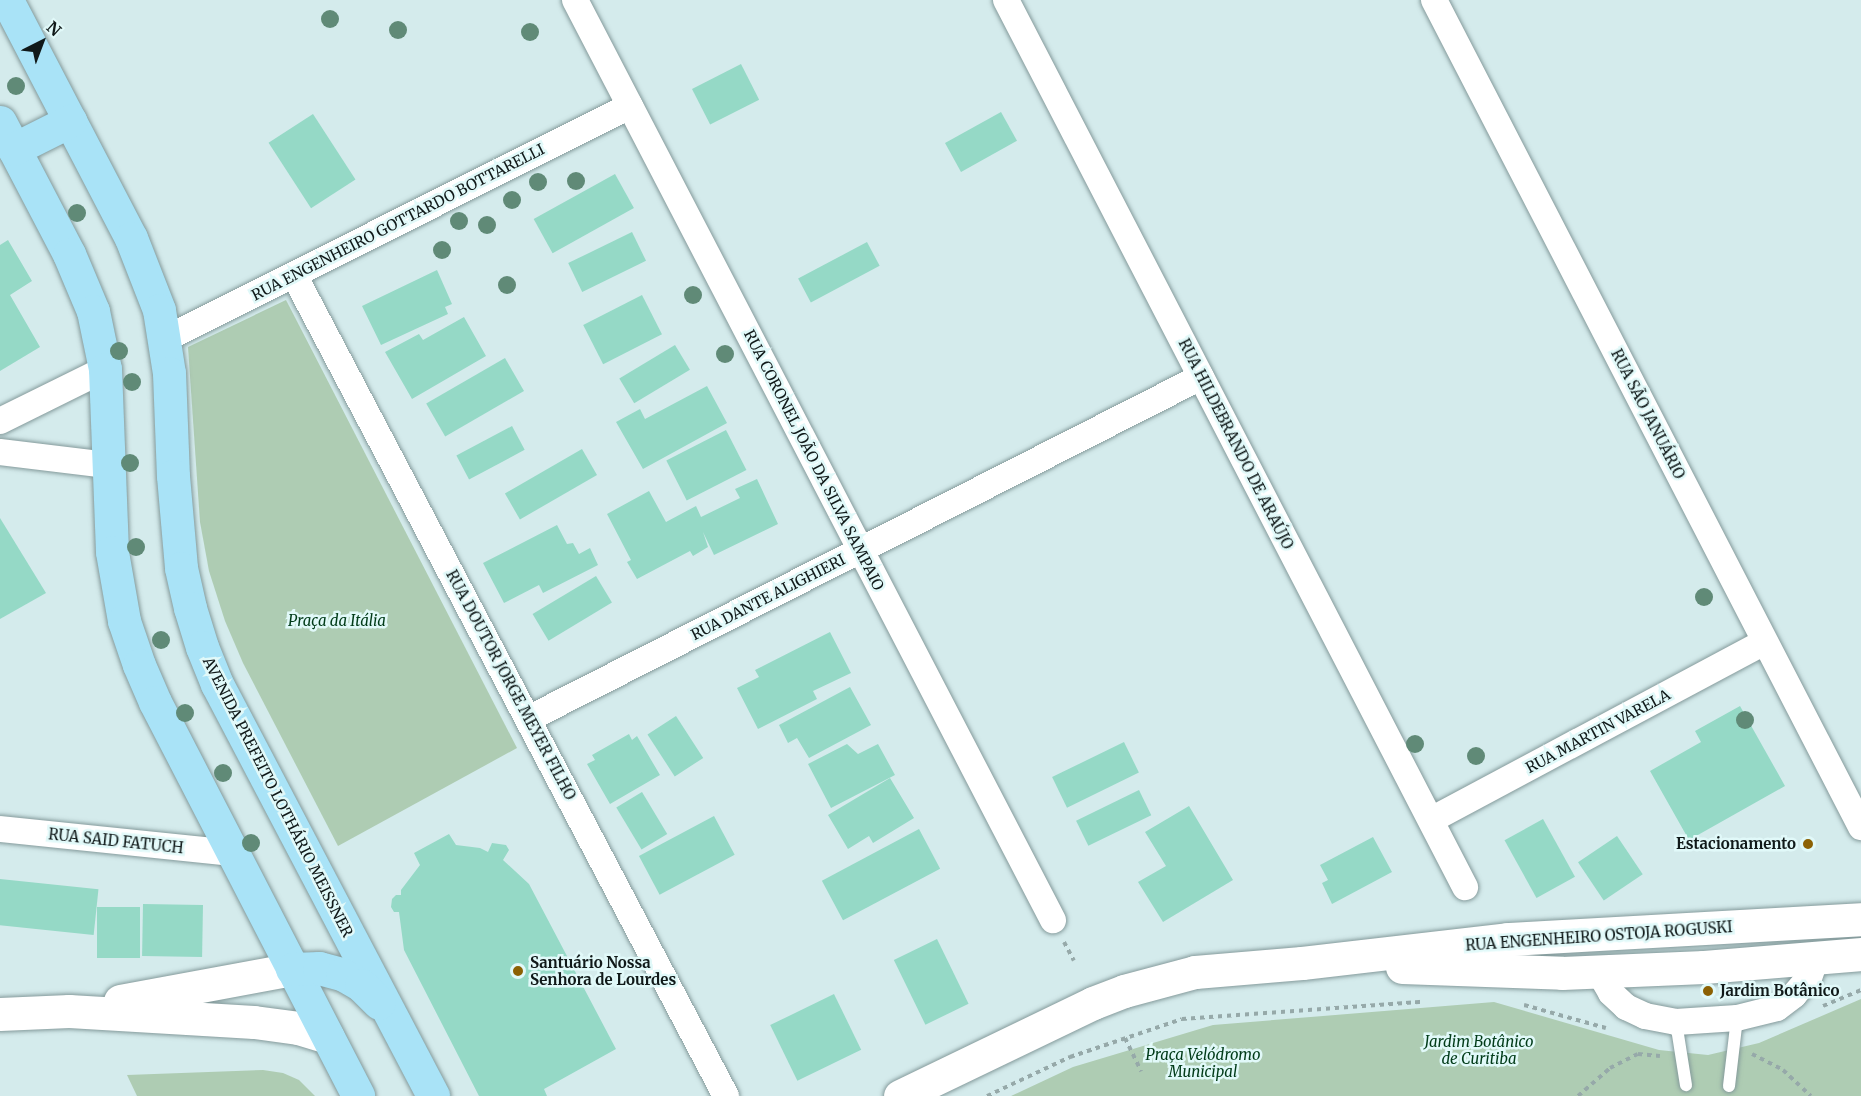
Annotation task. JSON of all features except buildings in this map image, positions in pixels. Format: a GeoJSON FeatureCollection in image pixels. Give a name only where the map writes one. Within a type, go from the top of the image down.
{"type":"FeatureCollection","features":[{"type":"Feature","properties":{"kind":"main road","name":"AVENIDA PREFEITO LOTHÁRIO MEISSNER"},"geometry":{"type":"LineString","coordinates":[[7,0],[147,275],[165,339],[172,406],[176,528],[190,608],[202,647],[217,684],[433,1096]]}},
{"type":"Feature","properties":{"kind":"main road"},"geometry":{"type":"LineString","coordinates":[[70,121],[7,136],[83,284],[93,311],[105,369],[112,552],[124,621],[155,702],[358,1096]]}},
{"type":"Feature","properties":{"kind":"main road","name":"RUA ENGENHEIRO OSTOJA ROGUSKI"},"geometry":{"type":"LineString","coordinates":[[900,1096],[1124,991],[1195,972],[1302,963],[1508,939],[1861,919]]}},
{"type":"Feature","properties":{"kind":"main road"},"geometry":{"type":"LineString","coordinates":[[1798,922],[1808,931],[1816,958]]}},
{"type":"Feature","properties":{"kind":"main road"},"geometry":{"type":"LineString","coordinates":[[1599,972],[1603,956],[1613,944],[1628,933]]}},
{"type":"Feature","properties":{"kind":"main road","name":"RUA ENGENHEIRO OSTOJA ROGUSKI"},"geometry":{"type":"LineString","coordinates":[[1302,963],[1534,973],[1599,972],[1861,954]]}},
{"type":"Feature","properties":{"kind":"main road"},"geometry":{"type":"LineString","coordinates":[[69,1011],[292,969],[319,968],[342,974],[361,985],[389,1013]]}},
{"type":"Feature","properties":{"kind":"main road"},"geometry":{"type":"LineString","coordinates":[[0,1014],[69,1011],[254,1022],[298,1028],[328,1037]]}},
{"type":"Feature","properties":{"kind":"street","name":"RUA CORONEL JOÃO DA SILVA SAMPAIO"},"geometry":{"type":"LineString","coordinates":[[575,0],[1053,920]]}},
{"type":"Feature","properties":{"kind":"street","name":"RUA HILDEBRANDO DE ARAÚJO"},"geometry":{"type":"LineString","coordinates":[[1006,0],[1465,887]]}},
{"type":"Feature","properties":{"kind":"street","name":"RUA SÃO JANUÁRIO"},"geometry":{"type":"LineString","coordinates":[[1434,0],[1861,827]]}},
{"type":"Feature","properties":{"kind":"street","name":"RUA ENGENHEIRO GOTTARDO BOTTARELLI"},"geometry":{"type":"LineString","coordinates":[[165,339],[630,106]]}},
{"type":"Feature","properties":{"kind":"street","name":"RUA DOUTOR JORGE MEYER FILHO"},"geometry":{"type":"LineString","coordinates":[[294,275],[726,1096]]}},
{"type":"Feature","properties":{"kind":"street"},"geometry":{"type":"LineString","coordinates":[[0,421],[105,369]]}},
{"type":"Feature","properties":{"kind":"street","name":"RUA DANTE ALIGHIERI"},"geometry":{"type":"LineString","coordinates":[[528,719],[1201,377]]}},
{"type":"Feature","properties":{"kind":"street"},"geometry":{"type":"LineString","coordinates":[[0,452],[107,465]]}},
{"type":"Feature","properties":{"kind":"street","name":"RUA MARTIN VARELA"},"geometry":{"type":"LineString","coordinates":[[1431,820],[1766,642]]}},
{"type":"Feature","properties":{"kind":"street","name":"RUA SAID FATUCH"},"geometry":{"type":"LineString","coordinates":[[0,829],[232,853]]}},
{"type":"Feature","properties":{"kind":"street"},"geometry":{"type":"LineString","coordinates":[[1599,972],[1611,993],[1626,1007],[1645,1016],[1676,1022],[1737,1018],[1777,1008],[1794,995],[1809,978],[1816,958]]}},
{"type":"Feature","properties":{"kind":"lane"},"geometry":{"type":"LineString","coordinates":[[1729,1086],[1737,1018]]}},
{"type":"Feature","properties":{"kind":"lane"},"geometry":{"type":"LineString","coordinates":[[1676,1022],[1686,1085]]}},
{"type":"Feature","properties":{"kind":"path"},"geometry":{"type":"LineString","coordinates":[[987,1096],[1070,1057],[1182,1019],[1425,1001]]}},
{"type":"Feature","properties":{"kind":"path"},"geometry":{"type":"LineString","coordinates":[[1517,1003],[1609,1029]]}},
{"type":"Feature","properties":{"kind":"path"},"geometry":{"type":"LineString","coordinates":[[1125,1038],[1141,1071]]}},
{"type":"Feature","properties":{"kind":"path"},"geometry":{"type":"LineString","coordinates":[[1578,1096],[1610,1068],[1638,1054],[1664,1056],[1666,1051]]}},
{"type":"Feature","properties":{"kind":"path"},"geometry":{"type":"LineString","coordinates":[[1746,1051],[1783,1070],[1811,1096]]}},
{"type":"Feature","properties":{"kind":"green space","name":"Praça da Itália"},"geometry":{"type":"Polygon","coordinates":[[[286,300],[517,748],[338,846],[243,663],[225,621],[209,571],[200,522],[188,347],[286,300]]]}},
{"type":"Feature","properties":{"kind":"green space","name":"Jardim Botânico de Curitiba"},"geometry":{"type":"Polygon","coordinates":[[[1861,999],[1861,1096],[1011,1096],[1073,1067],[1213,1025],[1494,1002],[1659,1050],[1708,1055],[1759,1043],[1861,999]]]}},
{"type":"Feature","properties":{"kind":"green space"},"geometry":{"type":"Polygon","coordinates":[[[263,1070],[283,1073],[299,1080],[315,1096],[137,1096],[127,1075],[263,1070]]]}},
{"type":"Feature","properties":{"kind":"place","name":"Estacionamento"},"geometry":{"type":"Point","coordinates":[1808,844]}},
{"type":"Feature","properties":{"kind":"place","name":"Santuário Nossa Senhora de Lourdes"},"geometry":{"type":"Point","coordinates":[518,971]}},
{"type":"Feature","properties":{"kind":"place","name":"Jardim Botânico"},"geometry":{"type":"Point","coordinates":[1708,991]}},
{"type":"Feature","properties":{"kind":"park label","name":"Praça Velódromo Municipal"},"geometry":{"type":"Point","coordinates":[1203,1062]}}]}
